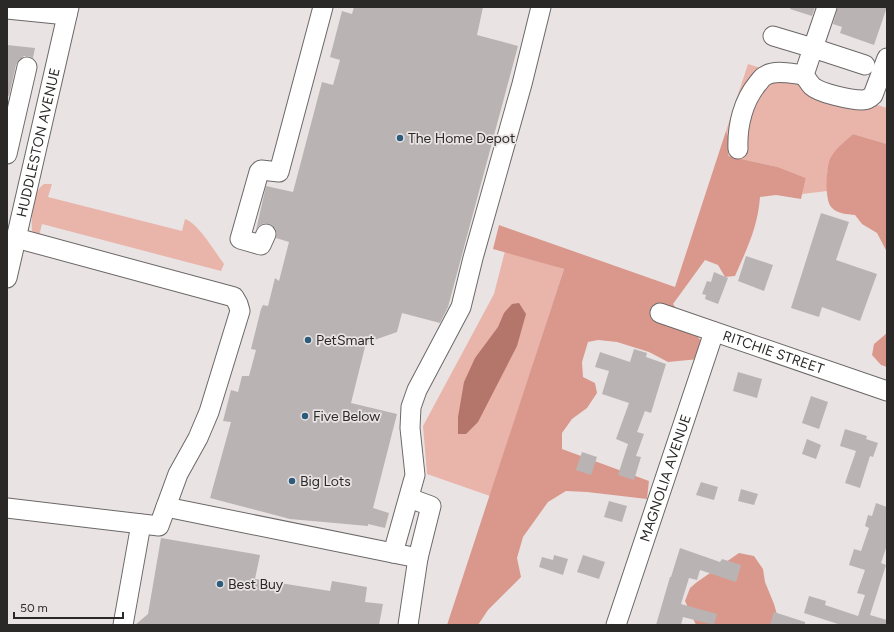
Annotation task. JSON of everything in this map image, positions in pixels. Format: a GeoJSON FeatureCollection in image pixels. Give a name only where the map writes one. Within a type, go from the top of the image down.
{"type":"FeatureCollection","features":[{"type":"Feature","properties":{"kind":"street"},"geometry":{"type":"LineString","coordinates":[[266,234],[261,245],[240,239],[259,172],[261,170],[279,172],[323,7]]}},
{"type":"Feature","properties":{"kind":"street"},"geometry":{"type":"LineString","coordinates":[[393,553],[416,475],[410,428],[411,407],[417,390],[461,307],[473,258],[522,84],[541,7]]}},
{"type":"Feature","properties":{"kind":"street"},"geometry":{"type":"LineString","coordinates":[[804,75],[827,7]]}},
{"type":"Feature","properties":{"kind":"street"},"geometry":{"type":"LineString","coordinates":[[7,9],[68,11]]}},
{"type":"Feature","properties":{"kind":"street","name":"HUDDLESTON AVENUE"},"geometry":{"type":"LineString","coordinates":[[7,278],[16,238],[15,202],[68,11]]}},
{"type":"Feature","properties":{"kind":"street"},"geometry":{"type":"LineString","coordinates":[[773,36],[865,65]]}},
{"type":"Feature","properties":{"kind":"street"},"geometry":{"type":"LineString","coordinates":[[804,75],[812,86],[821,90],[852,99],[862,100],[871,98],[873,95],[887,58]]}},
{"type":"Feature","properties":{"kind":"street"},"geometry":{"type":"LineString","coordinates":[[7,154],[27,67]]}},
{"type":"Feature","properties":{"kind":"street"},"geometry":{"type":"LineString","coordinates":[[738,149],[740,123],[745,104],[754,88],[765,76],[774,73],[804,75]]}},
{"type":"Feature","properties":{"kind":"street"},"geometry":{"type":"LineString","coordinates":[[7,508],[159,526],[178,474],[198,438],[209,412],[240,315],[238,304],[234,297],[16,238]]}},
{"type":"Feature","properties":{"kind":"street","name":"RITCHIE STREET"},"geometry":{"type":"LineString","coordinates":[[660,313],[887,391]]}},
{"type":"Feature","properties":{"kind":"street","name":"MAGNOLIA AVENUE"},"geometry":{"type":"LineString","coordinates":[[616,625],[714,332]]}},
{"type":"Feature","properties":{"kind":"street"},"geometry":{"type":"LineString","coordinates":[[408,625],[418,558],[431,506],[409,498]]}},
{"type":"Feature","properties":{"kind":"street"},"geometry":{"type":"LineString","coordinates":[[166,507],[418,558]]}},
{"type":"Feature","properties":{"kind":"street"},"geometry":{"type":"LineString","coordinates":[[123,625],[141,524]]}},
{"type":"Feature","properties":{"kind":"shaded area"},"geometry":{"type":"Polygon","coordinates":[[[748,64],[887,108],[887,144],[853,134],[827,171],[827,191],[802,194],[806,178],[778,167],[728,156],[729,139],[726,131],[748,64]]]}},
{"type":"Feature","properties":{"kind":"shaded area"},"geometry":{"type":"Polygon","coordinates":[[[726,131],[729,139],[728,156],[778,167],[806,178],[801,199],[776,195],[760,197],[757,218],[748,247],[735,276],[725,277],[718,265],[705,260],[673,304],[701,341],[699,359],[668,362],[649,352],[617,342],[598,340],[588,342],[582,362],[583,377],[595,383],[597,393],[587,408],[572,419],[562,433],[562,449],[649,481],[647,499],[566,491],[548,502],[523,537],[517,558],[521,577],[488,610],[478,625],[447,625],[564,269],[493,249],[499,225],[675,287],[726,131]]]}},
{"type":"Feature","properties":{"kind":"shaded area"},"geometry":{"type":"Polygon","coordinates":[[[853,134],[887,144],[887,252],[877,233],[862,224],[855,215],[837,211],[829,204],[827,175],[829,161],[841,145],[853,134]]]}},
{"type":"Feature","properties":{"kind":"shaded area"},"geometry":{"type":"Polygon","coordinates":[[[44,184],[52,184],[48,197],[182,231],[185,219],[201,232],[224,264],[221,271],[42,224],[39,236],[32,231],[32,212],[37,192],[44,184]]]}},
{"type":"Feature","properties":{"kind":"shaded area"},"geometry":{"type":"Polygon","coordinates":[[[505,251],[564,269],[490,496],[427,474],[423,426],[494,294],[505,251]]]}},
{"type":"Feature","properties":{"kind":"shaded area"},"geometry":{"type":"Polygon","coordinates":[[[519,303],[526,314],[517,346],[478,422],[466,434],[458,434],[458,417],[464,382],[475,358],[498,327],[504,313],[512,304],[519,303]]]}},
{"type":"Feature","properties":{"kind":"shaded area"},"geometry":{"type":"Polygon","coordinates":[[[887,333],[887,367],[881,365],[872,355],[874,344],[887,333]]]}},
{"type":"Feature","properties":{"kind":"shaded area"},"geometry":{"type":"Polygon","coordinates":[[[739,553],[754,556],[763,569],[765,582],[774,604],[780,625],[696,625],[685,601],[690,588],[739,553]]]}},
{"type":"Feature","properties":{"kind":"building","name":"The Home Depot"},"geometry":{"type":"Polygon","coordinates":[[[354,7],[483,7],[477,35],[518,46],[448,307],[440,323],[402,313],[397,332],[366,343],[351,403],[397,414],[373,508],[389,513],[385,528],[368,524],[368,526],[290,519],[210,498],[231,422],[223,421],[231,390],[238,392],[242,376],[249,376],[256,350],[251,349],[261,309],[263,305],[268,306],[275,278],[279,281],[289,242],[276,238],[277,233],[275,228],[270,224],[265,223],[260,225],[256,230],[266,186],[293,192],[322,82],[333,85],[340,60],[330,57],[342,11],[352,14],[354,7]]]}},
{"type":"Feature","properties":{"kind":"building"},"geometry":{"type":"Polygon","coordinates":[[[791,7],[815,7],[812,16],[790,9],[791,7]]]}},
{"type":"Feature","properties":{"kind":"building"},"geometry":{"type":"Polygon","coordinates":[[[838,7],[887,7],[874,45],[840,33],[842,27],[833,24],[838,7]]]}},
{"type":"Feature","properties":{"kind":"building"},"geometry":{"type":"Polygon","coordinates":[[[7,45],[35,48],[33,58],[24,56],[16,65],[9,96],[7,95],[7,45]]]}},
{"type":"Feature","properties":{"kind":"building"},"geometry":{"type":"Polygon","coordinates":[[[821,213],[849,222],[836,260],[877,274],[860,321],[822,307],[819,317],[791,308],[821,213]]]}},
{"type":"Feature","properties":{"kind":"building"},"geometry":{"type":"Polygon","coordinates":[[[746,256],[773,265],[764,291],[738,281],[746,256]]]}},
{"type":"Feature","properties":{"kind":"building"},"geometry":{"type":"Polygon","coordinates":[[[714,272],[728,278],[718,304],[705,299],[706,295],[702,294],[707,281],[711,282],[714,272]]]}},
{"type":"Feature","properties":{"kind":"building"},"geometry":{"type":"Polygon","coordinates":[[[634,349],[647,353],[646,357],[666,364],[651,413],[645,411],[637,432],[644,434],[636,456],[641,457],[634,480],[618,475],[628,444],[616,439],[629,403],[602,394],[609,371],[595,367],[600,352],[630,362],[634,349]]]}},
{"type":"Feature","properties":{"kind":"building"},"geometry":{"type":"Polygon","coordinates":[[[738,372],[762,379],[757,398],[733,391],[738,372]]]}},
{"type":"Feature","properties":{"kind":"building"},"geometry":{"type":"Polygon","coordinates":[[[811,396],[828,402],[819,429],[802,423],[811,396]]]}},
{"type":"Feature","properties":{"kind":"building"},"geometry":{"type":"Polygon","coordinates":[[[845,429],[867,436],[866,439],[878,443],[873,457],[870,456],[860,488],[845,483],[856,451],[840,446],[845,429]]]}},
{"type":"Feature","properties":{"kind":"building"},"geometry":{"type":"Polygon","coordinates":[[[807,439],[821,445],[816,459],[802,454],[807,439]]]}},
{"type":"Feature","properties":{"kind":"building"},"geometry":{"type":"Polygon","coordinates":[[[582,452],[597,457],[591,475],[576,470],[582,452]]]}},
{"type":"Feature","properties":{"kind":"building"},"geometry":{"type":"Polygon","coordinates":[[[701,482],[718,487],[714,500],[696,495],[701,482]]]}},
{"type":"Feature","properties":{"kind":"building"},"geometry":{"type":"Polygon","coordinates":[[[741,489],[758,494],[754,505],[738,501],[741,489]]]}},
{"type":"Feature","properties":{"kind":"building"},"geometry":{"type":"Polygon","coordinates":[[[609,501],[627,506],[622,522],[604,517],[609,501]]]}},
{"type":"Feature","properties":{"kind":"building"},"geometry":{"type":"Polygon","coordinates":[[[876,503],[887,507],[887,545],[881,563],[886,565],[870,615],[887,620],[887,625],[841,625],[804,613],[809,596],[826,601],[825,605],[858,616],[865,595],[857,593],[865,570],[849,565],[854,549],[861,551],[869,528],[865,526],[868,515],[872,516],[876,503]]]}},
{"type":"Feature","properties":{"kind":"building","name":"Best Buy"},"geometry":{"type":"Polygon","coordinates":[[[161,538],[260,555],[255,579],[330,591],[332,581],[367,587],[365,602],[383,604],[379,625],[135,625],[148,614],[161,538]]]}},
{"type":"Feature","properties":{"kind":"building"},"geometry":{"type":"Polygon","coordinates":[[[680,548],[720,562],[722,559],[741,565],[736,582],[700,570],[697,580],[689,578],[681,604],[717,614],[714,625],[683,617],[681,625],[656,625],[680,548]]]}},
{"type":"Feature","properties":{"kind":"building"},"geometry":{"type":"Polygon","coordinates":[[[554,555],[568,559],[563,575],[539,567],[542,557],[553,560],[554,555]]]}},
{"type":"Feature","properties":{"kind":"building"},"geometry":{"type":"Polygon","coordinates":[[[583,555],[605,562],[599,579],[577,572],[583,555]]]}},
{"type":"Feature","properties":{"kind":"building"},"geometry":{"type":"Polygon","coordinates":[[[774,612],[805,622],[805,625],[770,625],[774,612]]]}},
{"type":"Feature","properties":{"kind":"place","name":"The Home Depot"},"geometry":{"type":"Point","coordinates":[400,138]}},
{"type":"Feature","properties":{"kind":"place","name":"PetSmart"},"geometry":{"type":"Point","coordinates":[308,340]}},
{"type":"Feature","properties":{"kind":"place","name":"Five Below"},"geometry":{"type":"Point","coordinates":[305,416]}},
{"type":"Feature","properties":{"kind":"place","name":"Big Lots"},"geometry":{"type":"Point","coordinates":[292,481]}},
{"type":"Feature","properties":{"kind":"place","name":"Best Buy"},"geometry":{"type":"Point","coordinates":[220,584]}}]}
